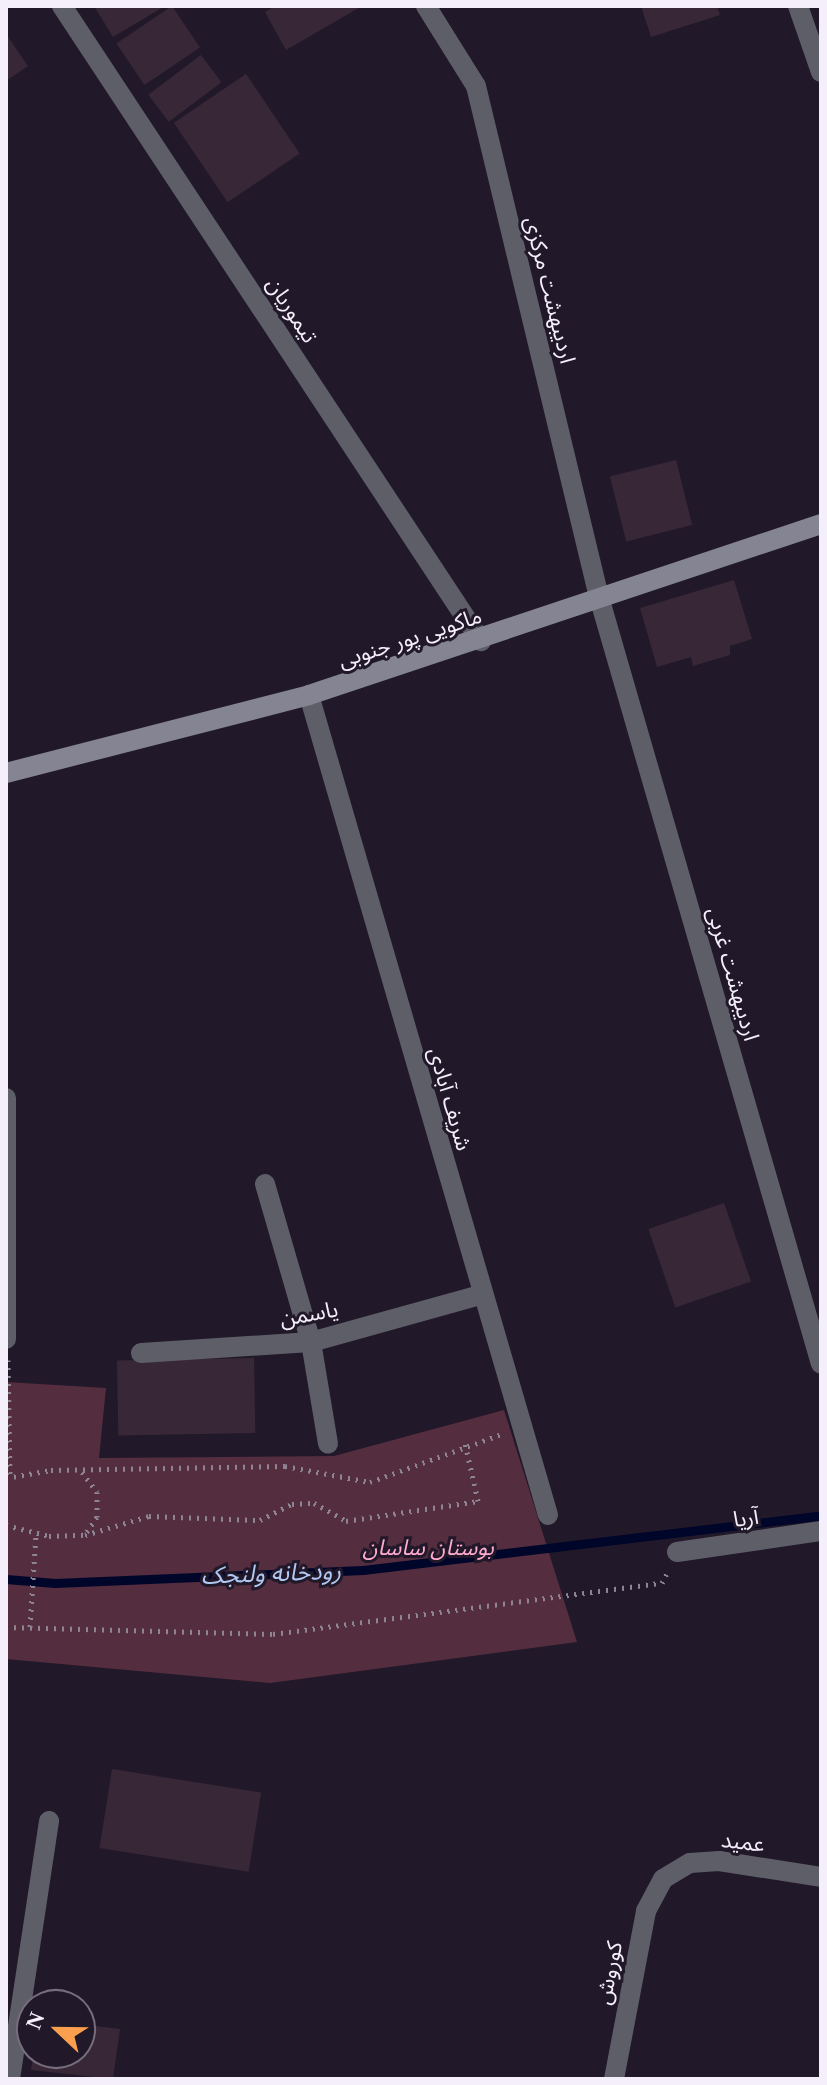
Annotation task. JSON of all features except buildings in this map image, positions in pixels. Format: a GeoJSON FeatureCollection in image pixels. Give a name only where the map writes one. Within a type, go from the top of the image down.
{"type":"FeatureCollection","features":[{"type":"Feature","properties":{"kind":"street","name":"تیموریان"},"geometry":{"type":"LineString","coordinates":[[62,6],[481,641]]}},
{"type":"Feature","properties":{"kind":"street","name":"اردیبهشت مرکزی"},"geometry":{"type":"LineString","coordinates":[[426,6],[476,86],[599,597]]}},
{"type":"Feature","properties":{"kind":"street"},"geometry":{"type":"LineString","coordinates":[[798,6],[821,72]]}},
{"type":"Feature","properties":{"kind":"street","name":"ماکویی‌ پور جنوبی"},"geometry":{"type":"LineString","coordinates":[[6,773],[309,695],[481,641],[599,597],[821,524]]}},
{"type":"Feature","properties":{"kind":"street","name":"اردیبهشت غربی"},"geometry":{"type":"LineString","coordinates":[[599,597],[821,1364]]}},
{"type":"Feature","properties":{"kind":"street","name":"شریف آبادی"},"geometry":{"type":"LineString","coordinates":[[309,695],[481,1295],[548,1515]]}},
{"type":"Feature","properties":{"kind":"street"},"geometry":{"type":"LineString","coordinates":[[6,1098],[7,1339]]}},
{"type":"Feature","properties":{"kind":"street"},"geometry":{"type":"LineString","coordinates":[[265,1184],[311,1342],[328,1444]]}},
{"type":"Feature","properties":{"kind":"street","name":"یاسمن"},"geometry":{"type":"LineString","coordinates":[[141,1353],[311,1342],[481,1295]]}},
{"type":"Feature","properties":{"kind":"street","name":"آریا"},"geometry":{"type":"LineString","coordinates":[[677,1552],[821,1531]]}},
{"type":"Feature","properties":{"kind":"street"},"geometry":{"type":"LineString","coordinates":[[10,2079],[49,1821]]}},
{"type":"Feature","properties":{"kind":"street","name":"عمید"},"geometry":{"type":"LineString","coordinates":[[663,1879],[690,1863],[719,1861],[821,1877]]}},
{"type":"Feature","properties":{"kind":"street","name":"کوروش"},"geometry":{"type":"LineString","coordinates":[[614,2079],[646,1911],[663,1879]]}},
{"type":"Feature","properties":{"kind":"path"},"geometry":{"type":"LineString","coordinates":[[7,1339],[8,1478],[82,1471],[285,1466],[370,1482],[465,1443],[522,1430]]}},
{"type":"Feature","properties":{"kind":"path"},"geometry":{"type":"LineString","coordinates":[[6,1525],[36,1533],[85,1535],[149,1516],[260,1520],[292,1504],[314,1503],[346,1521],[478,1501],[465,1443]]}},
{"type":"Feature","properties":{"kind":"path"},"geometry":{"type":"LineString","coordinates":[[82,1471],[97,1492],[97,1517],[85,1535]]}},
{"type":"Feature","properties":{"kind":"path"},"geometry":{"type":"LineString","coordinates":[[30,1627],[36,1533]]}},
{"type":"Feature","properties":{"kind":"path"},"geometry":{"type":"LineString","coordinates":[[6,1627],[273,1634],[662,1583],[677,1552]]}},
{"type":"Feature","properties":{"kind":"green space","name":"بوستان ساسان"},"geometry":{"type":"Polygon","coordinates":[[[6,1382],[106,1388],[99,1458],[334,1456],[504,1410],[577,1642],[270,1683],[6,1659],[6,1382]]]}},
{"type":"Feature","properties":{"kind":"waterway","name":"رودخانه ولنجک"},"geometry":{"type":"LineString","coordinates":[[6,1579],[55,1583],[363,1570],[821,1515]]}}]}
